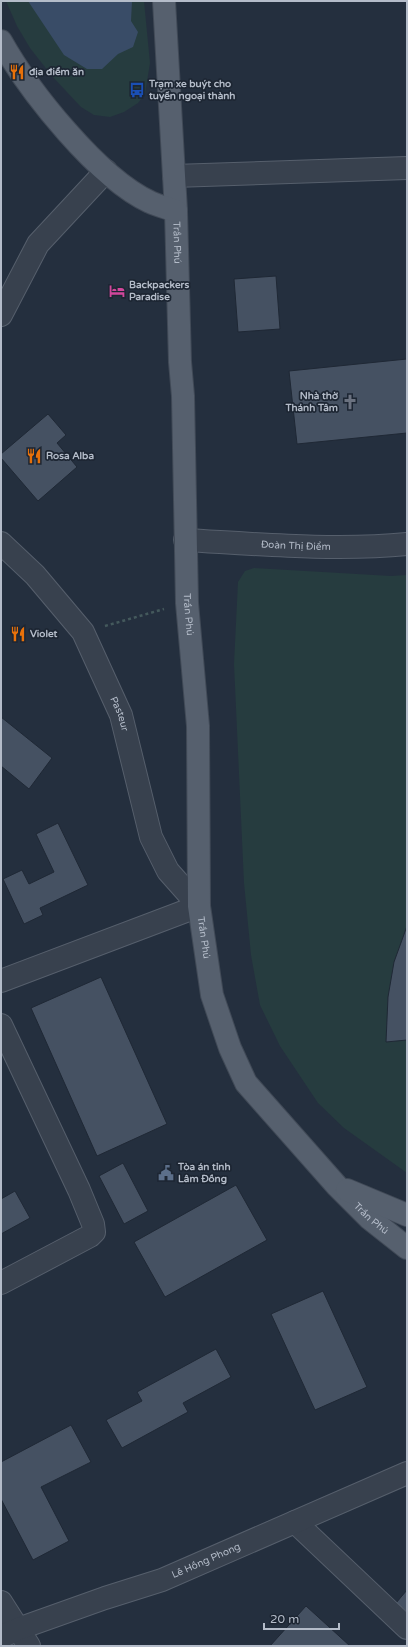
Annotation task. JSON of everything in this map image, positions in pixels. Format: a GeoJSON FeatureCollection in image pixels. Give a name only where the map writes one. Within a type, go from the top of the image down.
{"type":"FeatureCollection","features":[{"type":"Feature","properties":{"kind":"main road","name":"Trần Phú"},"geometry":{"type":"LineString","coordinates":[[164,1],[176,211],[180,362],[183,396],[187,603],[198,726],[198,906],[212,995],[230,1048],[246,1083],[337,1186],[369,1218],[407,1248]]}},
{"type":"Feature","properties":{"kind":"main road"},"geometry":{"type":"LineString","coordinates":[[1,41],[43,103],[106,171],[129,190],[151,203],[176,211]]}},
{"type":"Feature","properties":{"kind":"main road","name":"Trần Phú"},"geometry":{"type":"LineString","coordinates":[[337,1186],[407,1215]]}},
{"type":"Feature","properties":{"kind":"street"},"geometry":{"type":"LineString","coordinates":[[174,176],[407,168]]}},
{"type":"Feature","properties":{"kind":"street"},"geometry":{"type":"LineString","coordinates":[[1,315],[38,244],[106,171]]}},
{"type":"Feature","properties":{"kind":"street","name":"Đoàn Thị Điểm"},"geometry":{"type":"LineString","coordinates":[[185,540],[332,546],[387,546],[407,544]]}},
{"type":"Feature","properties":{"kind":"street","name":"Pasteur"},"geometry":{"type":"LineString","coordinates":[[1,543],[35,575],[83,632],[121,715],[151,837],[168,871],[198,906]]}},
{"type":"Feature","properties":{"kind":"street"},"geometry":{"type":"LineString","coordinates":[[1,981],[198,906]]}},
{"type":"Feature","properties":{"kind":"street"},"geometry":{"type":"LineString","coordinates":[[1,1025],[79,1190],[93,1224],[94,1232],[90,1236],[1,1283]]}},
{"type":"Feature","properties":{"kind":"street","name":"Lê Hồng Phong"},"geometry":{"type":"LineString","coordinates":[[16,1637],[105,1598],[162,1580],[407,1473]]}},
{"type":"Feature","properties":{"kind":"street"},"geometry":{"type":"LineString","coordinates":[[295,1522],[407,1628]]}},
{"type":"Feature","properties":{"kind":"street"},"geometry":{"type":"LineString","coordinates":[[1,1602],[16,1637]]}},
{"type":"Feature","properties":{"kind":"path"},"geometry":{"type":"LineString","coordinates":[[83,632],[187,603]]}},
{"type":"Feature","properties":{"kind":"green space"},"geometry":{"type":"Polygon","coordinates":[[[6,1],[144,1],[150,63],[145,94],[138,103],[124,112],[110,117],[94,115],[81,107],[52,76],[30,48],[17,26],[6,1]]]}},
{"type":"Feature","properties":{"kind":"green space"},"geometry":{"type":"Polygon","coordinates":[[[254,568],[391,576],[407,575],[407,1173],[344,1128],[318,1103],[280,1046],[260,1005],[251,955],[244,883],[234,664],[238,582],[245,571],[254,568]]]}},
{"type":"Feature","properties":{"kind":"water"},"geometry":{"type":"Polygon","coordinates":[[[28,1],[132,1],[131,21],[138,32],[133,47],[118,54],[102,69],[87,69],[64,55],[28,1]]]}},
{"type":"Feature","properties":{"kind":"building"},"geometry":{"type":"Polygon","coordinates":[[[276,276],[280,329],[238,332],[234,279],[276,276]]]}},
{"type":"Feature","properties":{"kind":"building","name":"Nhà thờ Thánh Tâm"},"geometry":{"type":"Polygon","coordinates":[[[407,359],[407,433],[297,444],[289,371],[407,359]]]}},
{"type":"Feature","properties":{"kind":"building","name":"Rosa Alba"},"geometry":{"type":"Polygon","coordinates":[[[48,414],[66,435],[57,443],[77,467],[38,501],[1,458],[1,454],[48,414]]]}},
{"type":"Feature","properties":{"kind":"building"},"geometry":{"type":"Polygon","coordinates":[[[1,717],[52,758],[29,789],[1,766],[1,717]]]}},
{"type":"Feature","properties":{"kind":"building"},"geometry":{"type":"Polygon","coordinates":[[[58,823],[88,885],[40,908],[43,915],[24,924],[3,879],[22,870],[29,884],[54,872],[36,834],[58,823]]]}},
{"type":"Feature","properties":{"kind":"building"},"geometry":{"type":"Polygon","coordinates":[[[407,926],[407,1040],[386,1042],[388,997],[394,962],[407,926]]]}},
{"type":"Feature","properties":{"kind":"building"},"geometry":{"type":"Polygon","coordinates":[[[101,977],[167,1124],[97,1156],[31,1008],[101,977]]]}},
{"type":"Feature","properties":{"kind":"building"},"geometry":{"type":"Polygon","coordinates":[[[123,1163],[148,1211],[124,1224],[99,1176],[123,1163]]]}},
{"type":"Feature","properties":{"kind":"building"},"geometry":{"type":"Polygon","coordinates":[[[236,1185],[267,1240],[165,1297],[134,1242],[236,1185]]]}},
{"type":"Feature","properties":{"kind":"building"},"geometry":{"type":"Polygon","coordinates":[[[15,1191],[30,1218],[1,1234],[1,1199],[15,1191]]]}},
{"type":"Feature","properties":{"kind":"building"},"geometry":{"type":"Polygon","coordinates":[[[323,1291],[367,1387],[315,1410],[271,1314],[323,1291]]]}},
{"type":"Feature","properties":{"kind":"building"},"geometry":{"type":"Polygon","coordinates":[[[216,1349],[231,1377],[183,1403],[188,1412],[122,1448],[106,1420],[142,1401],[137,1392],[216,1349]]]}},
{"type":"Feature","properties":{"kind":"building"},"geometry":{"type":"Polygon","coordinates":[[[71,1425],[91,1462],[41,1487],[69,1541],[33,1560],[1,1499],[1,1462],[71,1425]]]}},
{"type":"Feature","properties":{"kind":"building"},"geometry":{"type":"Polygon","coordinates":[[[407,1590],[407,1612],[396,1603],[407,1590]]]}},
{"type":"Feature","properties":{"kind":"building"},"geometry":{"type":"Polygon","coordinates":[[[306,1606],[350,1646],[270,1646],[306,1606]]]}},
{"type":"Feature","properties":{"kind":"place","name":"địa điểm ăn"},"geometry":{"type":"Point","coordinates":[17,72]}},
{"type":"Feature","properties":{"kind":"place","name":"Trạm xe buýt cho tuyến ngoại thành"},"geometry":{"type":"Point","coordinates":[137,90]}},
{"type":"Feature","properties":{"kind":"place","name":"Backpackers Paradise"},"geometry":{"type":"Point","coordinates":[117,291]}},
{"type":"Feature","properties":{"kind":"place","name":"Nhà thờ Thánh Tâm"},"geometry":{"type":"Point","coordinates":[350,402]}},
{"type":"Feature","properties":{"kind":"place","name":"Rosa Alba"},"geometry":{"type":"Point","coordinates":[34,456]}},
{"type":"Feature","properties":{"kind":"place","name":"Violet"},"geometry":{"type":"Point","coordinates":[18,634]}},
{"type":"Feature","properties":{"kind":"place","name":"Tòa án tỉnh Lâm Đồng"},"geometry":{"type":"Point","coordinates":[166,1173]}}]}
